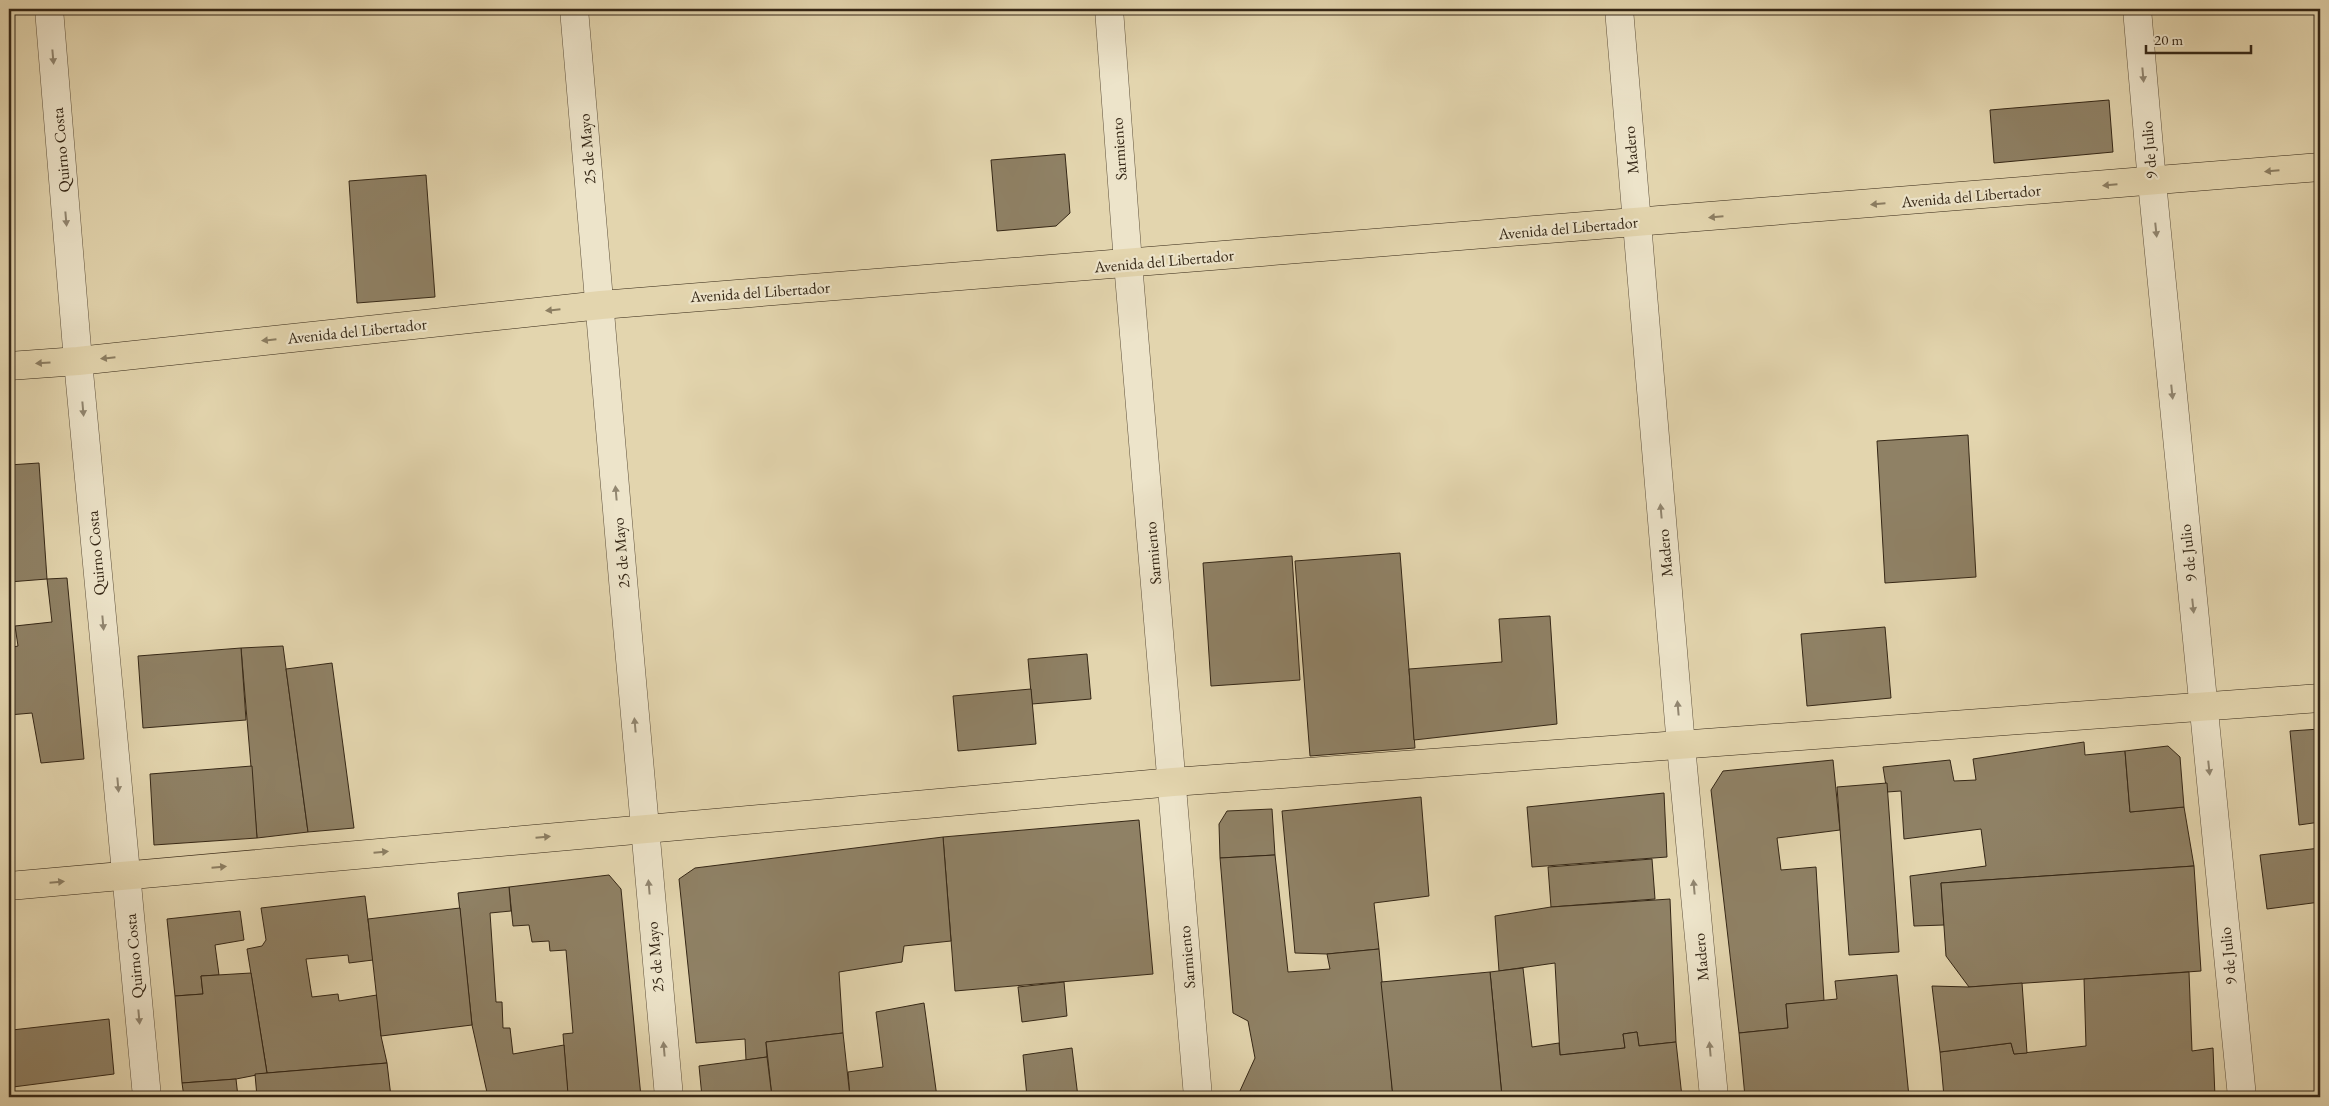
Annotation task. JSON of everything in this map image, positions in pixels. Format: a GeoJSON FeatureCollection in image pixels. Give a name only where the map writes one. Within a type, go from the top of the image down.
{"type":"FeatureCollection","features":[{"type":"Feature","properties":{"kind":"main road","name":"Avenida del Libertador"},"geometry":{"type":"LineString","coordinates":[[9,366],[78,361],[601,305],[2152,182],[2320,167]]}},
{"type":"Feature","properties":{"kind":"main road"},"geometry":{"type":"LineString","coordinates":[[9,886],[1173,782],[2320,698]]}},
{"type":"Feature","properties":{"kind":"street","name":"Quirno Costa"},"geometry":{"type":"LineString","coordinates":[[49,9],[78,361],[147,1097]]}},
{"type":"Feature","properties":{"kind":"street","name":"25 de Mayo"},"geometry":{"type":"LineString","coordinates":[[574,9],[601,305],[643,828],[669,1097]]}},
{"type":"Feature","properties":{"kind":"street","name":"Sarmiento"},"geometry":{"type":"LineString","coordinates":[[1109,9],[1128,264],[1198,1097]]}},
{"type":"Feature","properties":{"kind":"street","name":"Madero"},"geometry":{"type":"LineString","coordinates":[[1619,9],[1681,746],[1714,1097]]}},
{"type":"Feature","properties":{"kind":"street","name":"9 de Julio"},"geometry":{"type":"LineString","coordinates":[[2137,9],[2152,182],[2242,1097]]}},
{"type":"Feature","properties":{"kind":"building"},"geometry":{"type":"Polygon","coordinates":[[[2109,100],[2113,152],[1994,163],[1990,110],[2109,100]]]}},
{"type":"Feature","properties":{"kind":"building"},"geometry":{"type":"Polygon","coordinates":[[[1065,154],[1070,213],[1056,226],[997,231],[991,160],[1065,154]]]}},
{"type":"Feature","properties":{"kind":"building"},"geometry":{"type":"Polygon","coordinates":[[[426,175],[435,297],[357,303],[349,181],[426,175]]]}},
{"type":"Feature","properties":{"kind":"building"},"geometry":{"type":"Polygon","coordinates":[[[1968,435],[1976,577],[1885,583],[1877,441],[1968,435]]]}},
{"type":"Feature","properties":{"kind":"building"},"geometry":{"type":"Polygon","coordinates":[[[39,463],[47,579],[9,582],[9,465],[39,463]]]}},
{"type":"Feature","properties":{"kind":"building"},"geometry":{"type":"Polygon","coordinates":[[[1400,553],[1415,748],[1310,756],[1295,561],[1400,553]]]}},
{"type":"Feature","properties":{"kind":"building"},"geometry":{"type":"Polygon","coordinates":[[[1292,556],[1300,680],[1211,686],[1203,563],[1292,556]]]}},
{"type":"Feature","properties":{"kind":"building"},"geometry":{"type":"Polygon","coordinates":[[[67,578],[84,759],[41,763],[32,713],[9,715],[9,648],[18,646],[15,626],[52,622],[47,579],[67,578]]]}},
{"type":"Feature","properties":{"kind":"building"},"geometry":{"type":"Polygon","coordinates":[[[1550,616],[1557,724],[1414,740],[1409,669],[1502,662],[1499,619],[1550,616]]]}},
{"type":"Feature","properties":{"kind":"building"},"geometry":{"type":"Polygon","coordinates":[[[1885,627],[1891,698],[1807,706],[1801,634],[1885,627]]]}},
{"type":"Feature","properties":{"kind":"building"},"geometry":{"type":"Polygon","coordinates":[[[283,646],[308,832],[257,838],[241,648],[283,646]]]}},
{"type":"Feature","properties":{"kind":"building"},"geometry":{"type":"Polygon","coordinates":[[[241,648],[246,720],[143,728],[138,656],[241,648]]]}},
{"type":"Feature","properties":{"kind":"building"},"geometry":{"type":"Polygon","coordinates":[[[1087,654],[1091,699],[1032,704],[1028,659],[1087,654]]]}},
{"type":"Feature","properties":{"kind":"building"},"geometry":{"type":"Polygon","coordinates":[[[332,663],[354,828],[308,832],[286,669],[332,663]]]}},
{"type":"Feature","properties":{"kind":"building"},"geometry":{"type":"Polygon","coordinates":[[[1031,689],[1036,744],[958,751],[953,696],[1031,689]]]}},
{"type":"Feature","properties":{"kind":"building"},"geometry":{"type":"Polygon","coordinates":[[[2320,729],[2320,822],[2299,825],[2290,731],[2320,729]]]}},
{"type":"Feature","properties":{"kind":"building"},"geometry":{"type":"Polygon","coordinates":[[[2084,742],[2085,755],[2125,751],[2130,812],[2184,807],[2194,866],[1941,883],[1944,925],[1914,926],[1910,876],[1986,866],[1981,829],[1904,839],[1901,791],[1887,792],[1883,767],[1950,760],[1954,781],[1976,780],[1973,759],[2084,742]]]}},
{"type":"Feature","properties":{"kind":"building"},"geometry":{"type":"Polygon","coordinates":[[[2168,746],[2180,757],[2184,807],[2130,812],[2125,751],[2168,746]]]}},
{"type":"Feature","properties":{"kind":"building"},"geometry":{"type":"Polygon","coordinates":[[[1833,760],[1840,830],[1777,838],[1781,870],[1816,867],[1824,1001],[1786,1004],[1788,1028],[1739,1033],[1711,790],[1723,771],[1833,760]]]}},
{"type":"Feature","properties":{"kind":"building"},"geometry":{"type":"Polygon","coordinates":[[[252,766],[257,838],[154,845],[150,774],[252,766]]]}},
{"type":"Feature","properties":{"kind":"building"},"geometry":{"type":"Polygon","coordinates":[[[1887,783],[1899,952],[1849,955],[1837,787],[1887,783]]]}},
{"type":"Feature","properties":{"kind":"building"},"geometry":{"type":"Polygon","coordinates":[[[1664,793],[1667,857],[1532,867],[1527,807],[1664,793]]]}},
{"type":"Feature","properties":{"kind":"building"},"geometry":{"type":"Polygon","coordinates":[[[1421,797],[1429,896],[1374,903],[1379,949],[1327,954],[1295,953],[1282,811],[1421,797]]]}},
{"type":"Feature","properties":{"kind":"building"},"geometry":{"type":"Polygon","coordinates":[[[1272,809],[1275,855],[1220,858],[1219,824],[1227,811],[1272,809]]]}},
{"type":"Feature","properties":{"kind":"building"},"geometry":{"type":"Polygon","coordinates":[[[1139,820],[1153,974],[955,991],[943,837],[1139,820]]]}},
{"type":"Feature","properties":{"kind":"building"},"geometry":{"type":"Polygon","coordinates":[[[943,837],[951,941],[904,946],[902,962],[839,972],[843,1033],[766,1042],[767,1057],[746,1060],[745,1039],[696,1043],[679,879],[695,868],[943,837]]]}},
{"type":"Feature","properties":{"kind":"building"},"geometry":{"type":"Polygon","coordinates":[[[2320,848],[2320,902],[2267,909],[2260,855],[2320,848]]]}},
{"type":"Feature","properties":{"kind":"building"},"geometry":{"type":"Polygon","coordinates":[[[1275,855],[1288,972],[1330,969],[1327,954],[1379,949],[1393,1097],[1240,1097],[1239,1093],[1255,1058],[1248,1021],[1233,1013],[1220,858],[1275,855]]]}},
{"type":"Feature","properties":{"kind":"building"},"geometry":{"type":"Polygon","coordinates":[[[1652,859],[1655,899],[1551,907],[1548,867],[1652,859]]]}},
{"type":"Feature","properties":{"kind":"building"},"geometry":{"type":"Polygon","coordinates":[[[2194,866],[2201,971],[1969,987],[1946,956],[1941,883],[2194,866]]]}},
{"type":"Feature","properties":{"kind":"building"},"geometry":{"type":"Polygon","coordinates":[[[609,875],[621,889],[641,1097],[568,1097],[563,1034],[573,1033],[566,950],[550,951],[549,941],[532,942],[529,925],[513,926],[509,887],[609,875]]]}},
{"type":"Feature","properties":{"kind":"building"},"geometry":{"type":"Polygon","coordinates":[[[509,887],[511,911],[490,913],[496,1002],[502,1002],[503,1028],[510,1028],[513,1054],[564,1045],[568,1094],[546,1097],[488,1097],[472,1025],[458,893],[509,887]]]}},
{"type":"Feature","properties":{"kind":"building"},"geometry":{"type":"Polygon","coordinates":[[[365,896],[373,960],[349,963],[348,955],[306,959],[312,997],[338,994],[339,1001],[377,995],[381,1036],[387,1063],[267,1073],[247,949],[262,946],[266,940],[261,908],[365,896]]]}},
{"type":"Feature","properties":{"kind":"building"},"geometry":{"type":"Polygon","coordinates":[[[1670,899],[1676,1042],[1639,1046],[1637,1032],[1623,1034],[1625,1048],[1560,1055],[1555,963],[1499,971],[1495,916],[1551,907],[1670,899]]]}},
{"type":"Feature","properties":{"kind":"building"},"geometry":{"type":"Polygon","coordinates":[[[460,908],[472,1025],[381,1036],[368,919],[460,908]]]}},
{"type":"Feature","properties":{"kind":"building"},"geometry":{"type":"Polygon","coordinates":[[[240,911],[244,940],[215,945],[219,975],[201,976],[203,994],[175,996],[167,919],[240,911]]]}},
{"type":"Feature","properties":{"kind":"building"},"geometry":{"type":"Polygon","coordinates":[[[1523,968],[1532,1047],[1559,1043],[1560,1055],[1625,1048],[1623,1034],[1637,1032],[1639,1046],[1676,1042],[1682,1097],[1502,1097],[1490,972],[1523,968]]]}},
{"type":"Feature","properties":{"kind":"building"},"geometry":{"type":"Polygon","coordinates":[[[1490,972],[1502,1097],[1393,1097],[1381,982],[1490,972]]]}},
{"type":"Feature","properties":{"kind":"building"},"geometry":{"type":"Polygon","coordinates":[[[2189,972],[2192,1051],[2213,1048],[2215,1097],[1944,1097],[1940,1052],[2011,1043],[2014,1054],[2086,1046],[2084,979],[2189,972]]]}},
{"type":"Feature","properties":{"kind":"building"},"geometry":{"type":"Polygon","coordinates":[[[251,973],[267,1073],[236,1079],[182,1083],[175,996],[203,994],[201,976],[251,973]]]}},
{"type":"Feature","properties":{"kind":"building"},"geometry":{"type":"Polygon","coordinates":[[[1897,975],[1909,1097],[1745,1097],[1739,1033],[1788,1028],[1786,1004],[1837,999],[1835,981],[1897,975]]]}},
{"type":"Feature","properties":{"kind":"building"},"geometry":{"type":"Polygon","coordinates":[[[1064,982],[1067,1016],[1022,1022],[1018,987],[1064,982]]]}},
{"type":"Feature","properties":{"kind":"building"},"geometry":{"type":"Polygon","coordinates":[[[2022,983],[2027,1053],[2014,1054],[2011,1043],[1940,1052],[1932,986],[1969,987],[2022,983]]]}},
{"type":"Feature","properties":{"kind":"building"},"geometry":{"type":"Polygon","coordinates":[[[924,1003],[937,1097],[850,1097],[848,1072],[883,1067],[876,1012],[924,1003]]]}},
{"type":"Feature","properties":{"kind":"building"},"geometry":{"type":"Polygon","coordinates":[[[109,1019],[114,1074],[13,1087],[12,1030],[109,1019]]]}},
{"type":"Feature","properties":{"kind":"building"},"geometry":{"type":"Polygon","coordinates":[[[843,1033],[850,1097],[772,1097],[766,1042],[843,1033]]]}},
{"type":"Feature","properties":{"kind":"building"},"geometry":{"type":"Polygon","coordinates":[[[1072,1048],[1078,1097],[1027,1097],[1023,1055],[1072,1048]]]}},
{"type":"Feature","properties":{"kind":"building"},"geometry":{"type":"Polygon","coordinates":[[[767,1057],[772,1097],[702,1097],[699,1066],[767,1057]]]}},
{"type":"Feature","properties":{"kind":"building"},"geometry":{"type":"Polygon","coordinates":[[[387,1063],[391,1097],[257,1097],[255,1074],[387,1063]]]}},
{"type":"Feature","properties":{"kind":"building"},"geometry":{"type":"Polygon","coordinates":[[[236,1079],[238,1097],[184,1097],[182,1083],[236,1079]]]}}]}
